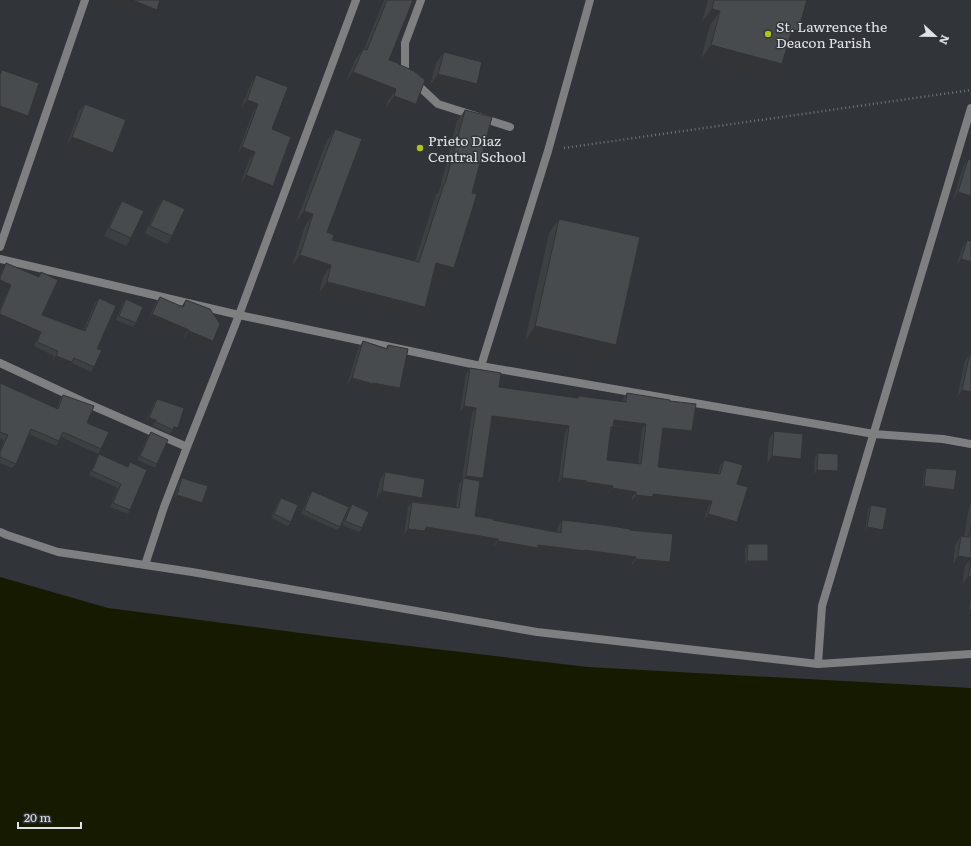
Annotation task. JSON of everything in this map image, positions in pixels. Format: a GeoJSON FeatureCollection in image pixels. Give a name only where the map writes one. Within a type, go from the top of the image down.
{"type":"FeatureCollection","features":[{"type":"Feature","properties":{"kind":"street"},"geometry":{"type":"LineString","coordinates":[[0,247],[85,0]]}},
{"type":"Feature","properties":{"kind":"street"},"geometry":{"type":"LineString","coordinates":[[145,565],[164,507],[240,316],[356,0]]}},
{"type":"Feature","properties":{"kind":"street"},"geometry":{"type":"LineString","coordinates":[[421,0],[405,43],[405,73],[438,104],[510,127]]}},
{"type":"Feature","properties":{"kind":"street"},"geometry":{"type":"LineString","coordinates":[[481,366],[548,151],[590,0]]}},
{"type":"Feature","properties":{"kind":"street"},"geometry":{"type":"LineString","coordinates":[[818,664],[822,606],[971,108]]}},
{"type":"Feature","properties":{"kind":"street"},"geometry":{"type":"LineString","coordinates":[[0,259],[240,316],[481,366],[874,434],[943,439],[971,444]]}},
{"type":"Feature","properties":{"kind":"street"},"geometry":{"type":"LineString","coordinates":[[0,363],[187,447]]}},
{"type":"Feature","properties":{"kind":"street"},"geometry":{"type":"LineString","coordinates":[[0,532],[58,552],[192,572],[537,632],[818,664],[971,654]]}},
{"type":"Feature","properties":{"kind":"path"},"geometry":{"type":"LineString","coordinates":[[548,151],[971,90]]}},
{"type":"Feature","properties":{"kind":"shaded area"},"geometry":{"type":"Polygon","coordinates":[[[0,577],[108,608],[332,637],[588,667],[971,688],[971,846],[0,846],[0,577]]]}},
{"type":"Feature","properties":{"kind":"building"},"geometry":{"type":"Polygon","coordinates":[[[132,0],[160,0],[157,10],[132,0]]]}},
{"type":"Feature","properties":{"kind":"building"},"geometry":{"type":"Polygon","coordinates":[[[387,0],[413,0],[389,60],[414,71],[425,80],[416,104],[394,96],[396,89],[353,72],[363,49],[367,50],[387,0]]]}},
{"type":"Feature","properties":{"kind":"building","name":"St. Lawrence the Deacon Parish"},"geometry":{"type":"Polygon","coordinates":[[[714,0],[807,0],[798,31],[792,30],[782,64],[711,45],[720,11],[712,9],[714,0]]]}},
{"type":"Feature","properties":{"kind":"building"},"geometry":{"type":"Polygon","coordinates":[[[444,52],[482,62],[477,84],[438,74],[444,52]]]}},
{"type":"Feature","properties":{"kind":"building"},"geometry":{"type":"Polygon","coordinates":[[[2,70],[39,83],[28,116],[0,106],[0,75],[2,70]]]}},
{"type":"Feature","properties":{"kind":"building"},"geometry":{"type":"Polygon","coordinates":[[[256,75],[288,87],[272,129],[291,137],[273,186],[246,175],[255,152],[242,147],[258,104],[247,100],[256,75]]]}},
{"type":"Feature","properties":{"kind":"building"},"geometry":{"type":"Polygon","coordinates":[[[85,104],[126,120],[113,153],[72,137],[85,104]]]}},
{"type":"Feature","properties":{"kind":"building"},"geometry":{"type":"Polygon","coordinates":[[[465,110],[492,117],[472,193],[477,194],[454,268],[436,263],[425,307],[327,282],[331,265],[300,255],[313,214],[304,211],[335,129],[362,139],[327,232],[334,235],[332,240],[419,262],[445,184],[465,110]]]}},
{"type":"Feature","properties":{"kind":"building"},"geometry":{"type":"Polygon","coordinates":[[[968,159],[971,160],[971,196],[958,192],[968,159]]]}},
{"type":"Feature","properties":{"kind":"building"},"geometry":{"type":"Polygon","coordinates":[[[163,199],[185,209],[172,236],[150,226],[163,199]]]}},
{"type":"Feature","properties":{"kind":"building"},"geometry":{"type":"Polygon","coordinates":[[[122,201],[144,211],[131,238],[109,228],[122,201]]]}},
{"type":"Feature","properties":{"kind":"building"},"geometry":{"type":"Polygon","coordinates":[[[559,219],[640,237],[616,345],[535,326],[559,219]]]}},
{"type":"Feature","properties":{"kind":"building"},"geometry":{"type":"Polygon","coordinates":[[[967,240],[971,241],[971,262],[961,259],[967,240]]]}},
{"type":"Feature","properties":{"kind":"building"},"geometry":{"type":"Polygon","coordinates":[[[6,263],[39,277],[41,272],[58,280],[42,315],[85,331],[99,298],[116,306],[97,349],[102,350],[94,367],[74,358],[72,362],[56,356],[58,351],[37,342],[41,332],[0,314],[11,285],[0,280],[6,263]]]}},
{"type":"Feature","properties":{"kind":"building"},"geometry":{"type":"Polygon","coordinates":[[[160,297],[183,307],[186,300],[210,309],[220,324],[213,341],[152,314],[160,297]]]}},
{"type":"Feature","properties":{"kind":"building"},"geometry":{"type":"Polygon","coordinates":[[[126,299],[143,307],[136,323],[119,316],[126,299]]]}},
{"type":"Feature","properties":{"kind":"building"},"geometry":{"type":"Polygon","coordinates":[[[363,341],[387,349],[388,345],[408,349],[400,388],[373,384],[352,378],[363,341]]]}},
{"type":"Feature","properties":{"kind":"building"},"geometry":{"type":"Polygon","coordinates":[[[970,353],[971,354],[971,392],[962,390],[970,353]]]}},
{"type":"Feature","properties":{"kind":"building"},"geometry":{"type":"Polygon","coordinates":[[[470,368],[501,373],[499,387],[578,398],[579,396],[626,402],[627,393],[696,404],[692,431],[663,428],[658,467],[720,474],[724,460],[743,465],[737,484],[748,487],[737,522],[708,514],[712,501],[653,494],[653,497],[636,495],[636,492],[612,488],[613,486],[562,478],[569,426],[492,416],[483,478],[466,476],[476,408],[464,406],[470,368]],[[614,420],[613,427],[611,427],[607,460],[641,464],[646,424],[614,420]]]}},
{"type":"Feature","properties":{"kind":"building"},"geometry":{"type":"Polygon","coordinates":[[[0,383],[58,409],[63,395],[94,406],[87,423],[109,432],[101,449],[63,432],[59,441],[31,429],[16,464],[0,457],[0,452],[8,435],[0,432],[0,383]]]}},
{"type":"Feature","properties":{"kind":"building"},"geometry":{"type":"Polygon","coordinates":[[[157,399],[184,408],[178,428],[174,427],[173,430],[156,422],[156,420],[149,418],[157,399]]]}},
{"type":"Feature","properties":{"kind":"building"},"geometry":{"type":"Polygon","coordinates":[[[774,431],[803,434],[801,459],[772,456],[774,431]]]}},
{"type":"Feature","properties":{"kind":"building"},"geometry":{"type":"Polygon","coordinates":[[[151,432],[168,440],[157,464],[140,456],[151,432]]]}},
{"type":"Feature","properties":{"kind":"building"},"geometry":{"type":"Polygon","coordinates":[[[818,453],[838,454],[838,471],[817,470],[818,453]]]}},
{"type":"Feature","properties":{"kind":"building"},"geometry":{"type":"Polygon","coordinates":[[[99,454],[128,467],[130,462],[147,470],[130,510],[113,503],[121,484],[92,471],[99,454]]]}},
{"type":"Feature","properties":{"kind":"building"},"geometry":{"type":"Polygon","coordinates":[[[926,468],[957,470],[954,490],[924,486],[926,468]]]}},
{"type":"Feature","properties":{"kind":"building"},"geometry":{"type":"Polygon","coordinates":[[[385,472],[425,479],[422,498],[382,491],[385,472]]]}},
{"type":"Feature","properties":{"kind":"building"},"geometry":{"type":"Polygon","coordinates":[[[182,478],[208,486],[202,503],[177,495],[182,478]]]}},
{"type":"Feature","properties":{"kind":"building"},"geometry":{"type":"Polygon","coordinates":[[[463,478],[480,481],[475,516],[561,533],[562,520],[630,529],[629,530],[673,534],[670,562],[636,559],[636,557],[538,545],[538,548],[498,541],[498,539],[426,527],[425,531],[408,529],[412,502],[459,508],[463,478]]]}},
{"type":"Feature","properties":{"kind":"building"},"geometry":{"type":"Polygon","coordinates":[[[312,491],[349,507],[340,527],[304,510],[312,491]]]}},
{"type":"Feature","properties":{"kind":"building"},"geometry":{"type":"Polygon","coordinates":[[[281,498],[298,505],[291,522],[274,514],[281,498]]]}},
{"type":"Feature","properties":{"kind":"building"},"geometry":{"type":"Polygon","coordinates":[[[352,504],[369,512],[362,528],[345,521],[352,504]]]}},
{"type":"Feature","properties":{"kind":"building"},"geometry":{"type":"Polygon","coordinates":[[[871,505],[887,508],[883,530],[867,527],[871,505]]]}},
{"type":"Feature","properties":{"kind":"building"},"geometry":{"type":"Polygon","coordinates":[[[971,524],[971,558],[958,556],[961,536],[969,537],[971,524]]]}},
{"type":"Feature","properties":{"kind":"building"},"geometry":{"type":"Polygon","coordinates":[[[748,544],[768,544],[768,561],[747,561],[748,544]]]}},
{"type":"Feature","properties":{"kind":"building"},"geometry":{"type":"Polygon","coordinates":[[[971,558],[971,577],[968,577],[971,558]]]}},
{"type":"Feature","properties":{"kind":"place","name":"St. Lawrence the Deacon Parish"},"geometry":{"type":"Point","coordinates":[768,34]}},
{"type":"Feature","properties":{"kind":"place","name":"Prieto Diaz Central School"},"geometry":{"type":"Point","coordinates":[420,148]}}]}
